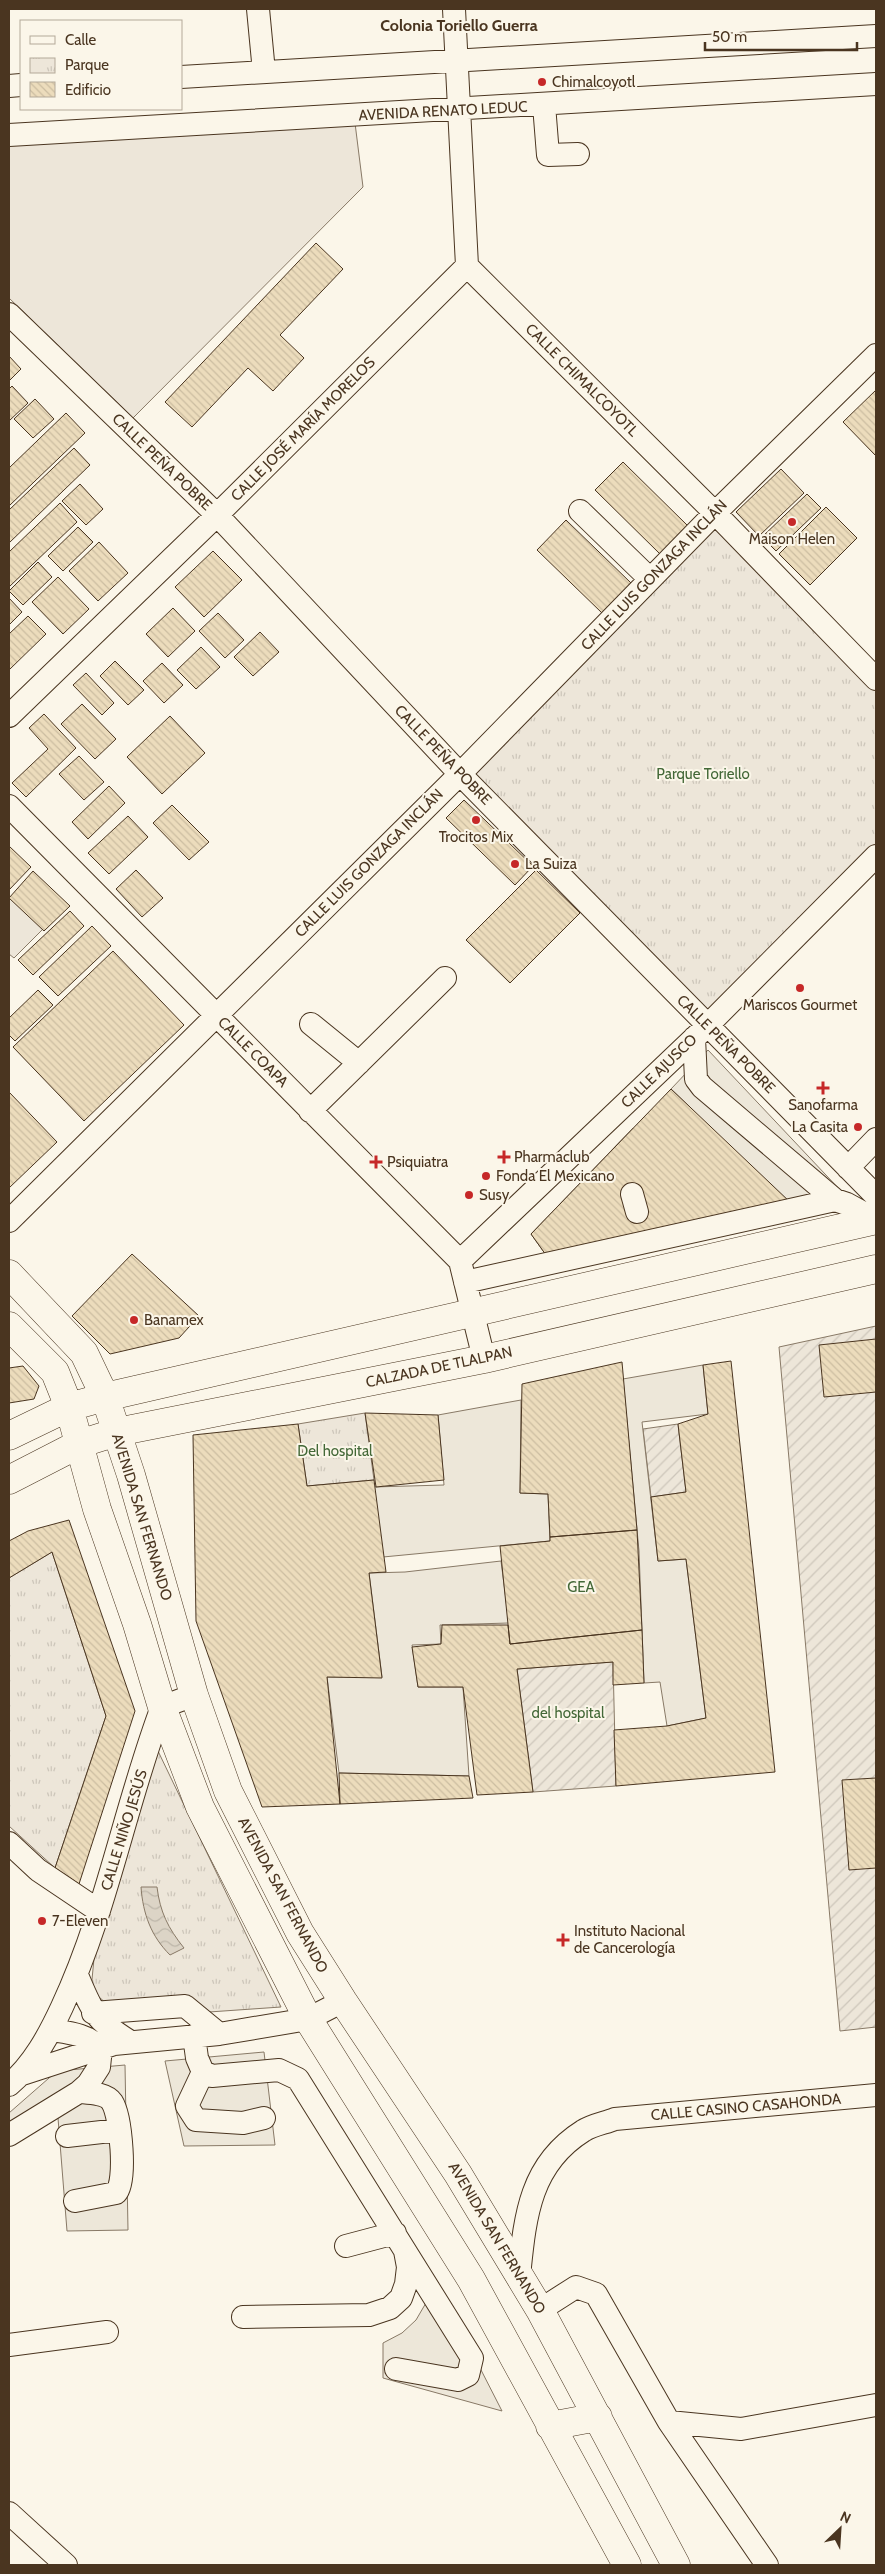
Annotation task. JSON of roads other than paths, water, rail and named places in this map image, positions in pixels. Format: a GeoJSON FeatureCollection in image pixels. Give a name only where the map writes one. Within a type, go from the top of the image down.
{"type":"FeatureCollection","features":[{"type":"Feature","properties":{"kind":"main road"},"geometry":{"type":"LineString","coordinates":[[11,1433],[68,1407],[105,1397],[876,1220]]}},
{"type":"Feature","properties":{"kind":"main road","name":"CALZADA DE TLALPAN"},"geometry":{"type":"LineString","coordinates":[[9,1480],[79,1444],[117,1432],[484,1359],[876,1269]]}},
{"type":"Feature","properties":{"kind":"main road","name":"AVENIDA SAN FERNANDO"},"geometry":{"type":"LineString","coordinates":[[9,1274],[84,1353],[105,1397],[194,1695],[228,1791],[300,1933],[343,2002],[458,2174],[540,2310],[676,2565]]}},
{"type":"Feature","properties":{"kind":"main road"},"geometry":{"type":"LineString","coordinates":[[9,1326],[55,1372],[68,1407],[97,1509],[137,1624],[162,1707],[200,1807],[308,2019],[471,2279],[627,2565]]}},
{"type":"Feature","properties":{"kind":"main road"},"geometry":{"type":"LineString","coordinates":[[340,2070],[351,2074],[366,2068],[370,2057],[370,2041]]}},
{"type":"Feature","properties":{"kind":"main road"},"geometry":{"type":"LineString","coordinates":[[550,2426],[598,2417]]}},
{"type":"Feature","properties":{"kind":"street"},"geometry":{"type":"LineString","coordinates":[[258,9],[264,72]]}},
{"type":"Feature","properties":{"kind":"street"},"geometry":{"type":"LineString","coordinates":[[454,9],[455,61],[467,266]]}},
{"type":"Feature","properties":{"kind":"street"},"geometry":{"type":"LineString","coordinates":[[182,76],[876,36]]}},
{"type":"Feature","properties":{"kind":"street","name":"AVENIDA RENATO LEDUC"},"geometry":{"type":"LineString","coordinates":[[9,135],[876,84]]}},
{"type":"Feature","properties":{"kind":"street"},"geometry":{"type":"LineString","coordinates":[[544,105],[548,155],[578,154]]}},
{"type":"Feature","properties":{"kind":"street","name":"CALLE CHIMALCOYOTL"},"geometry":{"type":"LineString","coordinates":[[467,266],[715,513],[876,679]]}},
{"type":"Feature","properties":{"kind":"street","name":"CALLE JOSÉ MARÍA MORELOS"},"geometry":{"type":"LineString","coordinates":[[9,716],[217,515],[467,266]]}},
{"type":"Feature","properties":{"kind":"street","name":"CALLE PEÑA POBRE"},"geometry":{"type":"LineString","coordinates":[[9,314],[217,515],[701,1032],[876,1196]]}},
{"type":"Feature","properties":{"kind":"street","name":"CALLE LUIS GONZAGA INCLÁN"},"geometry":{"type":"LineString","coordinates":[[9,1221],[460,774],[715,513],[876,355]]}},
{"type":"Feature","properties":{"kind":"street"},"geometry":{"type":"LineString","coordinates":[[580,511],[650,579]]}},
{"type":"Feature","properties":{"kind":"street","name":"CALLE COAPA"},"geometry":{"type":"LineString","coordinates":[[9,806],[310,1111],[462,1272],[484,1359]]}},
{"type":"Feature","properties":{"kind":"street","name":"CALLE AJUSCO"},"geometry":{"type":"LineString","coordinates":[[462,1272],[876,856]]}},
{"type":"Feature","properties":{"kind":"street"},"geometry":{"type":"LineString","coordinates":[[310,1111],[445,978]]}},
{"type":"Feature","properties":{"kind":"street"},"geometry":{"type":"LineString","coordinates":[[311,1024],[359,1063]]}},
{"type":"Feature","properties":{"kind":"street"},"geometry":{"type":"LineString","coordinates":[[701,1032],[696,1079],[702,1087],[835,1200],[848,1204],[876,1220]]}},
{"type":"Feature","properties":{"kind":"street"},"geometry":{"type":"LineString","coordinates":[[848,1168],[876,1139]]}},
{"type":"Feature","properties":{"kind":"street"},"geometry":{"type":"LineString","coordinates":[[462,1272],[835,1200]]}},
{"type":"Feature","properties":{"kind":"street"},"geometry":{"type":"LineString","coordinates":[[162,1707],[194,1695]]}},
{"type":"Feature","properties":{"kind":"street","name":"CALLE NIÑO JESÚS"},"geometry":{"type":"LineString","coordinates":[[15,2079],[51,2030],[77,1975],[99,1911],[162,1707]]}},
{"type":"Feature","properties":{"kind":"street"},"geometry":{"type":"LineString","coordinates":[[9,1843],[38,1870],[99,1911]]}},
{"type":"Feature","properties":{"kind":"street"},"geometry":{"type":"LineString","coordinates":[[77,1975],[93,2013],[105,2026],[130,2041]]}},
{"type":"Feature","properties":{"kind":"street"},"geometry":{"type":"LineString","coordinates":[[15,2079],[101,2048],[130,2041],[218,2034],[308,2019],[343,2002]]}},
{"type":"Feature","properties":{"kind":"street"},"geometry":{"type":"LineString","coordinates":[[93,2013],[185,2006],[218,2034]]}},
{"type":"Feature","properties":{"kind":"street"},"geometry":{"type":"LineString","coordinates":[[51,2030],[88,2038],[101,2048]]}},
{"type":"Feature","properties":{"kind":"street"},"geometry":{"type":"LineString","coordinates":[[194,2036],[197,2058],[203,2072],[212,2076],[278,2070],[298,2079],[470,2353],[472,2367],[468,2375],[458,2380],[396,2368]]}},
{"type":"Feature","properties":{"kind":"street"},"geometry":{"type":"LineString","coordinates":[[9,2135],[79,2092],[99,2068],[101,2048]]}},
{"type":"Feature","properties":{"kind":"street"},"geometry":{"type":"LineString","coordinates":[[203,2072],[187,2106],[196,2120],[243,2123],[264,2118]]}},
{"type":"Feature","properties":{"kind":"street"},"geometry":{"type":"LineString","coordinates":[[76,2200],[106,2197],[120,2190],[123,2181],[119,2130],[112,2102],[104,2096],[79,2092]]}},
{"type":"Feature","properties":{"kind":"street","name":"CALLE CASINO CASAHONDA"},"geometry":{"type":"LineString","coordinates":[[519,2276],[525,2221],[541,2172],[561,2148],[584,2130],[615,2119],[876,2096]]}},
{"type":"Feature","properties":{"kind":"street"},"geometry":{"type":"LineString","coordinates":[[67,2136],[119,2130]]}},
{"type":"Feature","properties":{"kind":"street"},"geometry":{"type":"LineString","coordinates":[[346,2246],[400,2241]]}},
{"type":"Feature","properties":{"kind":"street"},"geometry":{"type":"LineString","coordinates":[[243,2317],[369,2315],[390,2308],[401,2298],[406,2284],[408,2267],[400,2241]]}},
{"type":"Feature","properties":{"kind":"street"},"geometry":{"type":"LineString","coordinates":[[540,2310],[576,2287],[596,2294],[669,2422],[767,2565]]}},
{"type":"Feature","properties":{"kind":"street"},"geometry":{"type":"LineString","coordinates":[[9,2346],[107,2332]]}},
{"type":"Feature","properties":{"kind":"street"},"geometry":{"type":"LineString","coordinates":[[669,2422],[741,2429],[876,2405]]}},
{"type":"Feature","properties":{"kind":"street"},"geometry":{"type":"LineString","coordinates":[[9,2513],[66,2565]]}},
{"type":"Feature","properties":{"kind":"water"},"geometry":{"type":"Polygon","coordinates":[[[141,1887],[157,1887],[160,1904],[166,1919],[173,1934],[184,1948],[170,1955],[163,1948],[149,1924],[141,1887]]]}},
{"type":"Feature","properties":{"kind":"place","name":"Chimalcoyotl"},"geometry":{"type":"Point","coordinates":[542,82]}},
{"type":"Feature","properties":{"kind":"place","name":"Maison Helen"},"geometry":{"type":"Point","coordinates":[792,522]}},
{"type":"Feature","properties":{"kind":"place","name":"Trocitos Mix"},"geometry":{"type":"Point","coordinates":[476,820]}},
{"type":"Feature","properties":{"kind":"place","name":"La Suiza"},"geometry":{"type":"Point","coordinates":[515,864]}},
{"type":"Feature","properties":{"kind":"place","name":"Mariscos Gourmet"},"geometry":{"type":"Point","coordinates":[800,988]}},
{"type":"Feature","properties":{"kind":"place","name":"Sanofarma"},"geometry":{"type":"Point","coordinates":[823,1088]}},
{"type":"Feature","properties":{"kind":"place","name":"La Casita"},"geometry":{"type":"Point","coordinates":[858,1127]}},
{"type":"Feature","properties":{"kind":"place","name":"Pharmaclub"},"geometry":{"type":"Point","coordinates":[504,1157]}},
{"type":"Feature","properties":{"kind":"place","name":"Psiquiatra"},"geometry":{"type":"Point","coordinates":[376,1162]}},
{"type":"Feature","properties":{"kind":"place","name":"Fonda El Mexicano"},"geometry":{"type":"Point","coordinates":[486,1176]}},
{"type":"Feature","properties":{"kind":"place","name":"Susy"},"geometry":{"type":"Point","coordinates":[469,1195]}},
{"type":"Feature","properties":{"kind":"place","name":"Banamex"},"geometry":{"type":"Point","coordinates":[134,1320]}},
{"type":"Feature","properties":{"kind":"place","name":"7-Eleven"},"geometry":{"type":"Point","coordinates":[42,1921]}},
{"type":"Feature","properties":{"kind":"place","name":"Instituto Nacional de Cancerología"},"geometry":{"type":"Point","coordinates":[563,1940]}},
{"type":"Feature","properties":{"kind":"district","name":"Colonia Toriello Guerra"},"geometry":{"type":"Point","coordinates":[459,25]}},
{"type":"Feature","properties":{"kind":"park label","name":"Parque Toriello"},"geometry":{"type":"Point","coordinates":[703,774]}},
{"type":"Feature","properties":{"kind":"park label","name":"Del hospital"},"geometry":{"type":"Point","coordinates":[335,1451]}},
{"type":"Feature","properties":{"kind":"park label","name":"GEA"},"geometry":{"type":"Point","coordinates":[581,1587]}},
{"type":"Feature","properties":{"kind":"park label","name":"del hospital"},"geometry":{"type":"Point","coordinates":[568,1713]}}]}
